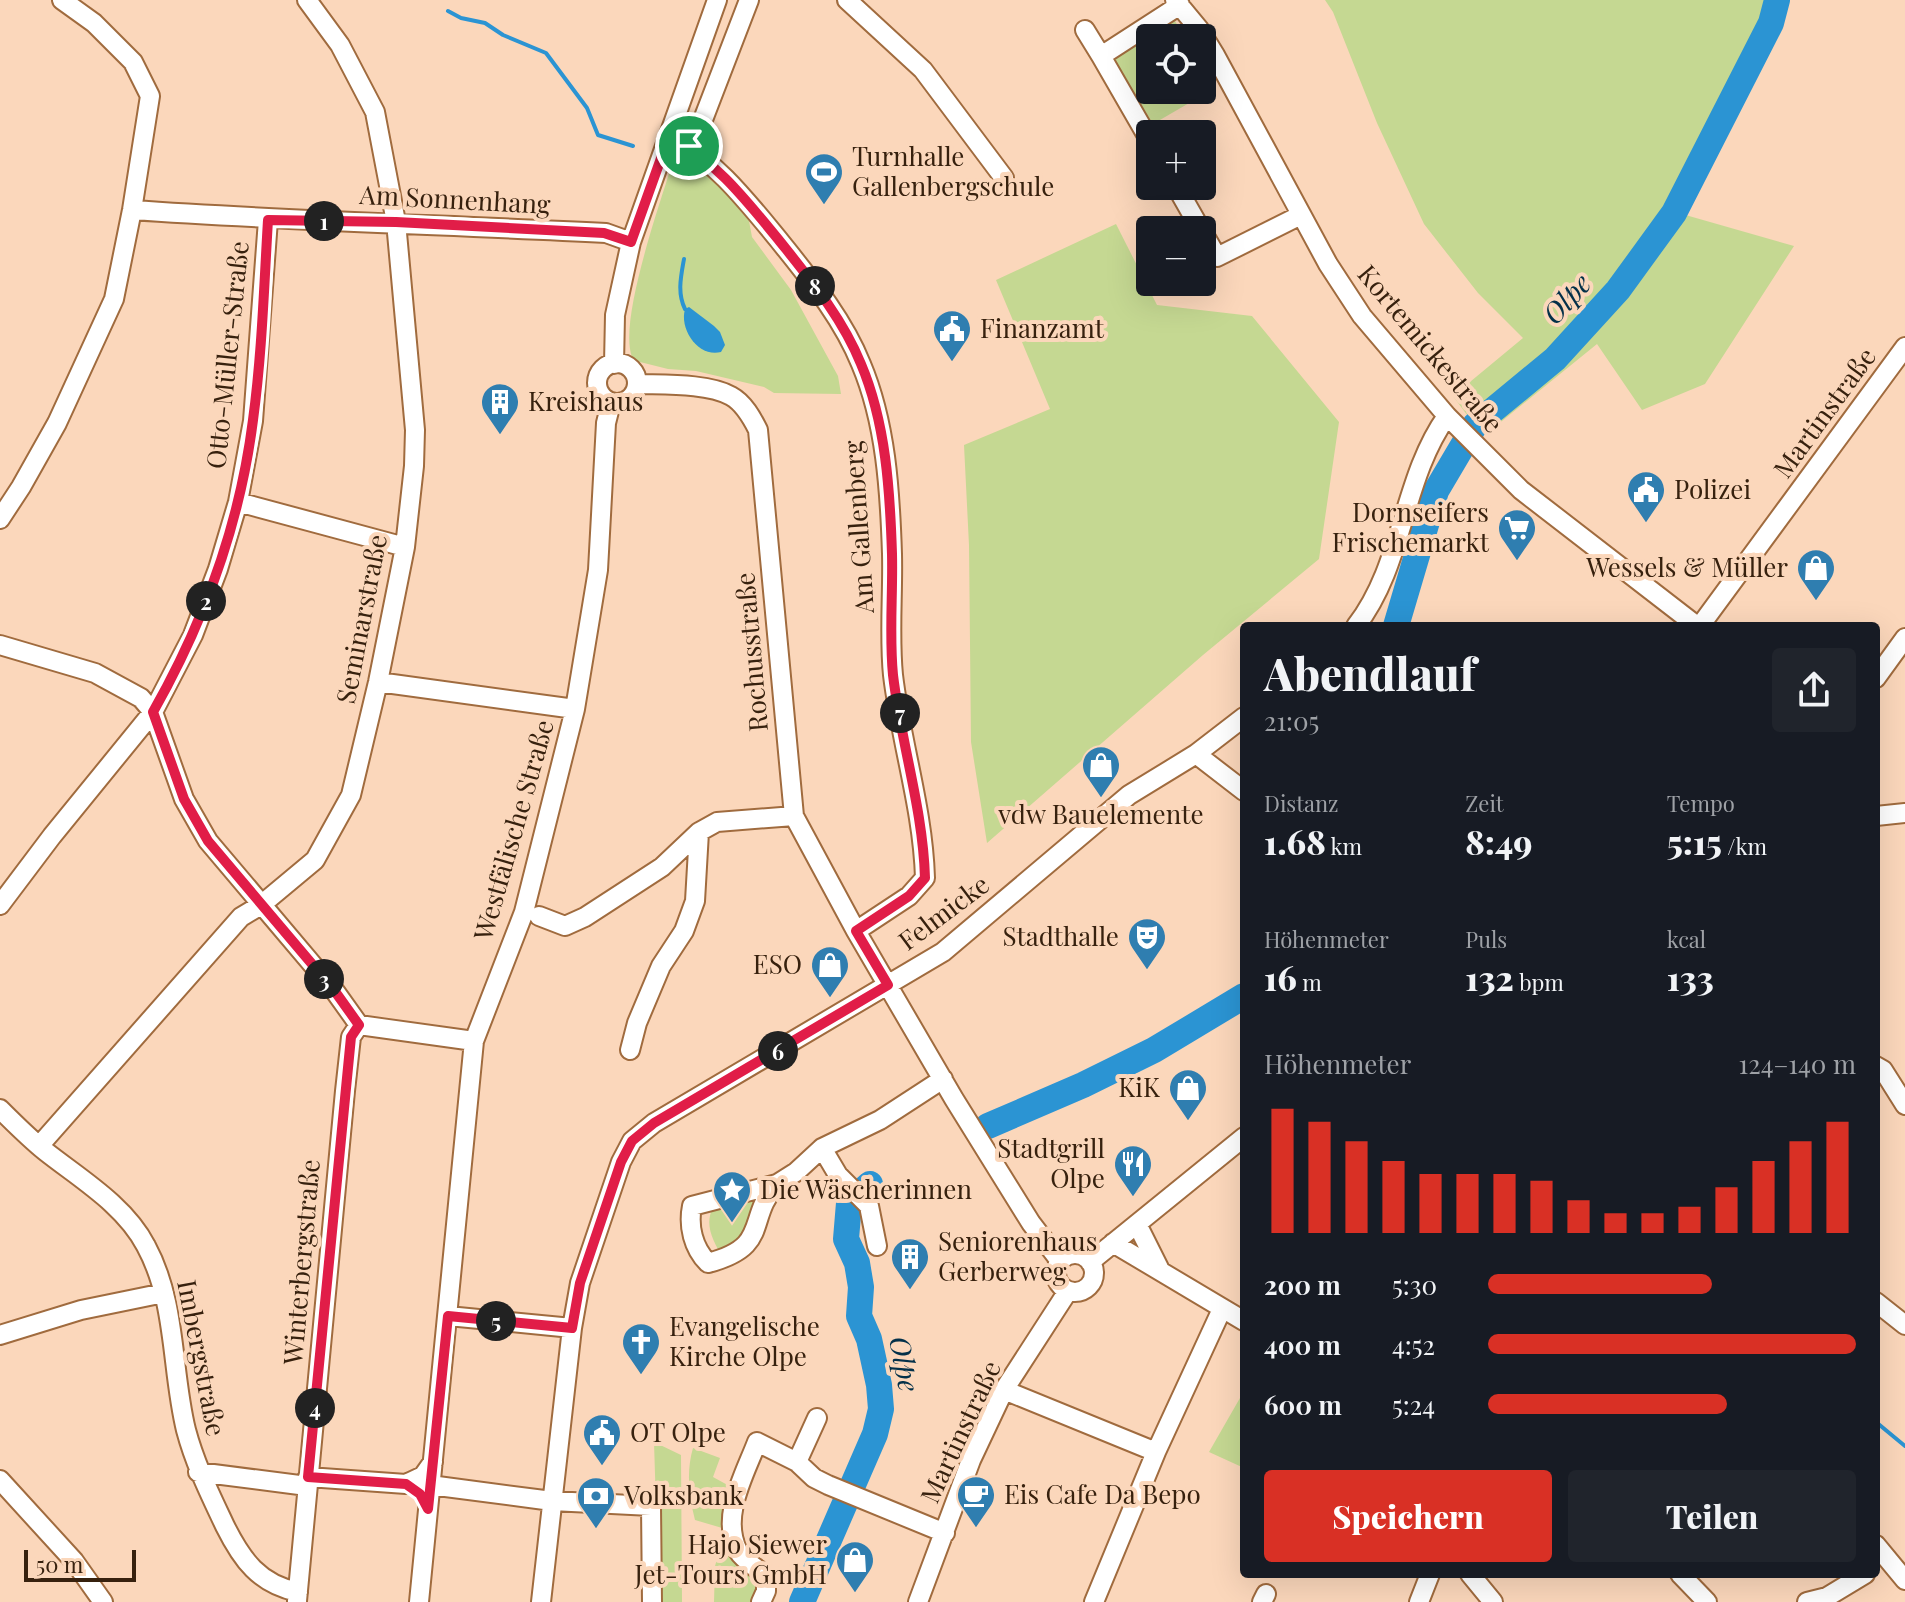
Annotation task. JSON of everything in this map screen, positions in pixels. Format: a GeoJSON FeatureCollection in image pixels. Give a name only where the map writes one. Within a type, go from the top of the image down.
{"type":"FeatureCollection","features":[{"type":"Feature","properties":{"kind":"street"},"geometry":{"type":"LineString","coordinates":[[0,519],[57,423],[114,299],[150,96],[133,62],[94,23],[62,0]]}},
{"type":"Feature","properties":{"kind":"street","name":"Seminarstraße"},"geometry":{"type":"LineString","coordinates":[[39,1146],[241,917],[261,905],[315,860],[351,795],[378,682],[405,547],[414,466],[415,430],[396,222],[375,112],[340,45],[307,0]]}},
{"type":"Feature","properties":{"kind":"street"},"geometry":{"type":"LineString","coordinates":[[614,364],[615,315],[631,242],[717,0]]}},
{"type":"Feature","properties":{"kind":"street"},"geometry":{"type":"LineString","coordinates":[[689,146],[694,143],[710,107],[749,0]]}},
{"type":"Feature","properties":{"kind":"street"},"geometry":{"type":"LineString","coordinates":[[847,0],[923,70],[1004,178]]}},
{"type":"Feature","properties":{"kind":"street"},"geometry":{"type":"LineString","coordinates":[[1101,56],[1177,2]]}},
{"type":"Feature","properties":{"kind":"street","name":"Kortemickestraße"},"geometry":{"type":"LineString","coordinates":[[1177,2],[1215,55],[1328,264],[1362,316],[1452,421],[1521,490],[1694,622]]}},
{"type":"Feature","properties":{"kind":"street"},"geometry":{"type":"LineString","coordinates":[[1085,30],[1138,120]]}},
{"type":"Feature","properties":{"kind":"street","name":"Am Gallenberg"},"geometry":{"type":"LineString","coordinates":[[669,136],[689,146],[727,179],[814,283],[862,365],[886,461],[892,553],[893,673],[922,832],[925,878],[909,896],[856,931]]}},
{"type":"Feature","properties":{"kind":"street","name":"Am Sonnenhang"},"geometry":{"type":"LineString","coordinates":[[132,210],[268,220],[396,222],[604,233],[631,242]]}},
{"type":"Feature","properties":{"kind":"street"},"geometry":{"type":"LineString","coordinates":[[1216,255],[1301,215]]}},
{"type":"Feature","properties":{"kind":"street","name":"Otto-Müller-Straße"},"geometry":{"type":"LineString","coordinates":[[0,905],[153,712],[193,635],[218,569],[238,502],[253,421],[268,220]]}},
{"type":"Feature","properties":{"kind":"street","name":"Martinstraße"},"geometry":{"type":"LineString","coordinates":[[1702,622],[1905,347]]}},
{"type":"Feature","properties":{"kind":"street"},"geometry":{"type":"LineString","coordinates":[[614,364],[629,368],[637,384],[631,398],[625,402],[611,403],[599,392],[597,380],[604,368],[614,364]]}},
{"type":"Feature","properties":{"kind":"street","name":"Rochusstraße"},"geometry":{"type":"LineString","coordinates":[[637,384],[679,385],[731,395],[750,415],[758,430],[794,816],[856,931],[943,1079],[1031,1223],[1060,1261]]}},
{"type":"Feature","properties":{"kind":"street","name":"Westfälische Straße"},"geometry":{"type":"LineString","coordinates":[[419,1602],[474,1041],[524,912],[575,709],[598,570],[606,423],[611,403]]}},
{"type":"Feature","properties":{"kind":"street"},"geometry":{"type":"LineString","coordinates":[[1359,622],[1376,596],[1389,565],[1407,504],[1437,430],[1452,421]]}},
{"type":"Feature","properties":{"kind":"street"},"geometry":{"type":"LineString","coordinates":[[238,502],[405,547]]}},
{"type":"Feature","properties":{"kind":"street"},"geometry":{"type":"LineString","coordinates":[[1880,672],[1905,638]]}},
{"type":"Feature","properties":{"kind":"street"},"geometry":{"type":"LineString","coordinates":[[0,645],[95,673],[141,698],[153,712],[184,799],[208,841],[334,990],[359,1025],[474,1041]]}},
{"type":"Feature","properties":{"kind":"street"},"geometry":{"type":"LineString","coordinates":[[378,682],[575,709]]}},
{"type":"Feature","properties":{"kind":"street","name":"Felmicke"},"geometry":{"type":"LineString","coordinates":[[541,1602],[572,1328],[580,1283],[621,1162],[632,1141],[654,1123],[943,952],[1129,795],[1196,754],[1240,720]]}},
{"type":"Feature","properties":{"kind":"street"},"geometry":{"type":"LineString","coordinates":[[1196,754],[1240,788]]}},
{"type":"Feature","properties":{"kind":"street"},"geometry":{"type":"LineString","coordinates":[[1880,816],[1905,813]]}},
{"type":"Feature","properties":{"kind":"street"},"geometry":{"type":"LineString","coordinates":[[539,916],[565,926],[585,917],[662,867],[699,832],[717,822],[794,816]]}},
{"type":"Feature","properties":{"kind":"street"},"geometry":{"type":"LineString","coordinates":[[630,1050],[637,1023],[661,966],[684,931],[695,901],[699,832]]}},
{"type":"Feature","properties":{"kind":"street","name":"Winterbergstraße"},"geometry":{"type":"LineString","coordinates":[[298,1597],[349,1050],[351,1037],[359,1025]]}},
{"type":"Feature","properties":{"kind":"street"},"geometry":{"type":"LineString","coordinates":[[1880,1068],[1905,1105]]}},
{"type":"Feature","properties":{"kind":"street"},"geometry":{"type":"LineString","coordinates":[[777,1184],[692,1206],[689,1222],[699,1254],[708,1263],[731,1257],[748,1243],[770,1192],[822,1148],[880,1120],[943,1079]]}},
{"type":"Feature","properties":{"kind":"street","name":"Imbergstraße"},"geometry":{"type":"LineString","coordinates":[[0,1109],[39,1146],[121,1212],[146,1244],[164,1293],[177,1360],[185,1428],[198,1472],[239,1554],[252,1570],[298,1597]]}},
{"type":"Feature","properties":{"kind":"street"},"geometry":{"type":"LineString","coordinates":[[1090,1262],[1240,1140]]}},
{"type":"Feature","properties":{"kind":"street"},"geometry":{"type":"LineString","coordinates":[[822,1148],[835,1172],[869,1206],[877,1246]]}},
{"type":"Feature","properties":{"kind":"street"},"geometry":{"type":"LineString","coordinates":[[1137,1224],[1160,1270]]}},
{"type":"Feature","properties":{"kind":"street"},"geometry":{"type":"LineString","coordinates":[[1113,1243],[1240,1319]]}},
{"type":"Feature","properties":{"kind":"street"},"geometry":{"type":"LineString","coordinates":[[1079,1255],[1090,1262],[1093,1276],[1088,1286],[1076,1292],[1068,1291],[1058,1283],[1056,1277],[1060,1261],[1079,1255]]}},
{"type":"Feature","properties":{"kind":"street","name":"Martinstraße"},"geometry":{"type":"LineString","coordinates":[[918,1602],[971,1460],[1004,1390],[1068,1291]]}},
{"type":"Feature","properties":{"kind":"street"},"geometry":{"type":"LineString","coordinates":[[0,1335],[81,1310],[164,1293]]}},
{"type":"Feature","properties":{"kind":"street"},"geometry":{"type":"LineString","coordinates":[[1880,1305],[1905,1325]]}},
{"type":"Feature","properties":{"kind":"street"},"geometry":{"type":"LineString","coordinates":[[1094,1602],[1156,1452],[1222,1309]]}},
{"type":"Feature","properties":{"kind":"street"},"geometry":{"type":"LineString","coordinates":[[448,1316],[572,1328]]}},
{"type":"Feature","properties":{"kind":"street"},"geometry":{"type":"LineString","coordinates":[[1004,1390],[1156,1452]]}},
{"type":"Feature","properties":{"kind":"street"},"geometry":{"type":"LineString","coordinates":[[797,1462],[817,1418]]}},
{"type":"Feature","properties":{"kind":"street"},"geometry":{"type":"LineString","coordinates":[[761,1602],[766,1591],[766,1576],[739,1553],[732,1527],[735,1499],[757,1442],[797,1462],[814,1478],[848,1495],[945,1533]]}},
{"type":"Feature","properties":{"kind":"street"},"geometry":{"type":"LineString","coordinates":[[198,1472],[308,1482],[406,1484],[423,1476],[433,1462]]}},
{"type":"Feature","properties":{"kind":"street"},"geometry":{"type":"LineString","coordinates":[[0,1480],[74,1561],[103,1602]]}},
{"type":"Feature","properties":{"kind":"street"},"geometry":{"type":"LineString","coordinates":[[406,1484],[420,1494],[428,1509]]}},
{"type":"Feature","properties":{"kind":"street"},"geometry":{"type":"LineString","coordinates":[[430,1485],[552,1501],[651,1506],[652,1602]]}},
{"type":"Feature","properties":{"kind":"street"},"geometry":{"type":"LineString","coordinates":[[1880,1557],[1905,1580]]}},
{"type":"Feature","properties":{"kind":"street"},"geometry":{"type":"LineString","coordinates":[[1419,1602],[1428,1578]]}},
{"type":"Feature","properties":{"kind":"street"},"geometry":{"type":"LineString","coordinates":[[1473,1578],[1493,1602]]}},
{"type":"Feature","properties":{"kind":"street"},"geometry":{"type":"LineString","coordinates":[[1684,1578],[1707,1602]]}},
{"type":"Feature","properties":{"kind":"street"},"geometry":{"type":"LineString","coordinates":[[1807,1602],[1828,1600],[1859,1578]]}},
{"type":"Feature","properties":{"kind":"green space"},"geometry":{"type":"Polygon","coordinates":[[[1325,0],[1784,0],[1777,29],[1682,214],[1794,246],[1705,384],[1642,410],[1597,344],[1486,434],[1476,427],[1453,396],[1523,338],[1478,293],[1424,224],[1377,123],[1333,12],[1325,0]]]}},
{"type":"Feature","properties":{"kind":"green space"},"geometry":{"type":"Polygon","coordinates":[[[1136,45],[1136,96],[1114,59],[1136,45]]]}},
{"type":"Feature","properties":{"kind":"green space"},"geometry":{"type":"Polygon","coordinates":[[[1141,104],[1187,104],[1160,120],[1151,120],[1141,104]]]}},
{"type":"Feature","properties":{"kind":"green space"},"geometry":{"type":"Polygon","coordinates":[[[687,159],[725,192],[749,221],[752,237],[791,290],[838,376],[841,394],[774,393],[764,387],[696,371],[668,369],[632,357],[629,340],[631,317],[643,260],[673,161],[687,159]]]}},
{"type":"Feature","properties":{"kind":"green space"},"geometry":{"type":"Polygon","coordinates":[[[1116,224],[1136,264],[1136,296],[1152,296],[1157,305],[1252,316],[1339,422],[1319,559],[1240,622],[987,843],[971,742],[969,545],[964,445],[1050,409],[996,280],[1116,224]]]}},
{"type":"Feature","properties":{"kind":"green space"},"geometry":{"type":"Polygon","coordinates":[[[761,1195],[757,1220],[722,1256],[710,1226],[713,1208],[761,1195]]]}},
{"type":"Feature","properties":{"kind":"green space"},"geometry":{"type":"Polygon","coordinates":[[[1240,1398],[1240,1466],[1209,1452],[1240,1398]]]}},
{"type":"Feature","properties":{"kind":"green space"},"geometry":{"type":"Polygon","coordinates":[[[654,1442],[681,1455],[682,1602],[659,1602],[654,1442]]]}},
{"type":"Feature","properties":{"kind":"green space"},"geometry":{"type":"Polygon","coordinates":[[[693,1448],[720,1458],[713,1477],[733,1488],[729,1530],[695,1520],[689,1484],[693,1448]]]}},
{"type":"Feature","properties":{"kind":"green space"},"geometry":{"type":"Polygon","coordinates":[[[722,1542],[764,1577],[758,1602],[714,1602],[715,1566],[722,1542]]]}},
{"type":"Feature","properties":{"kind":"water"},"geometry":{"type":"Polygon","coordinates":[[[689,307],[720,332],[725,345],[721,352],[705,351],[692,341],[684,317],[685,309],[689,307]]]}},
{"type":"Feature","properties":{"kind":"waterway","name":"Olpe"},"geometry":{"type":"LineString","coordinates":[[1397,622],[1436,491],[1475,425],[1555,359],[1618,290],[1674,213],[1771,23],[1777,0]]}},
{"type":"Feature","properties":{"kind":"waterway"},"geometry":{"type":"LineString","coordinates":[[448,11],[461,18],[485,23],[503,35],[546,53],[587,108],[598,135],[633,146]]}},
{"type":"Feature","properties":{"kind":"waterway"},"geometry":{"type":"LineString","coordinates":[[684,259],[680,291],[685,309]]}},
{"type":"Feature","properties":{"kind":"waterway","name":"Olpe"},"geometry":{"type":"LineString","coordinates":[[988,1126],[1154,1050],[1240,998]]}},
{"type":"Feature","properties":{"kind":"waterway","name":"Olpe"},"geometry":{"type":"LineString","coordinates":[[802,1602],[875,1434],[881,1409],[869,1339],[859,1316],[861,1287],[857,1263],[846,1239],[849,1203],[870,1184]]}},
{"type":"Feature","properties":{"kind":"waterway"},"geometry":{"type":"LineString","coordinates":[[1880,1425],[1905,1446]]}},
{"type":"Feature","properties":{"kind":"place","name":"Turnhalle Gallenbergschule"},"geometry":{"type":"Point","coordinates":[824,206]}},
{"type":"Feature","properties":{"kind":"place","name":"Finanzamt"},"geometry":{"type":"Point","coordinates":[952,363]}},
{"type":"Feature","properties":{"kind":"place","name":"Kreishaus"},"geometry":{"type":"Point","coordinates":[500,436]}},
{"type":"Feature","properties":{"kind":"place","name":"Polizei"},"geometry":{"type":"Point","coordinates":[1646,524]}},
{"type":"Feature","properties":{"kind":"place","name":"Dornseifers Frischemarkt"},"geometry":{"type":"Point","coordinates":[1517,562]}},
{"type":"Feature","properties":{"kind":"place","name":"Wessels & Müller"},"geometry":{"type":"Point","coordinates":[1816,602]}},
{"type":"Feature","properties":{"kind":"place","name":"vdw Bauelemente"},"geometry":{"type":"Point","coordinates":[1101,799]}},
{"type":"Feature","properties":{"kind":"place","name":"Stadthalle"},"geometry":{"type":"Point","coordinates":[1147,971]}},
{"type":"Feature","properties":{"kind":"place","name":"ESO"},"geometry":{"type":"Point","coordinates":[830,999]}},
{"type":"Feature","properties":{"kind":"place","name":"KiK"},"geometry":{"type":"Point","coordinates":[1188,1122]}},
{"type":"Feature","properties":{"kind":"place","name":"Stadtgrill Olpe"},"geometry":{"type":"Point","coordinates":[1133,1198]}},
{"type":"Feature","properties":{"kind":"place","name":"Die Wäscherinnen"},"geometry":{"type":"Point","coordinates":[732,1224]}},
{"type":"Feature","properties":{"kind":"place","name":"Seniorenhaus Gerberweg"},"geometry":{"type":"Point","coordinates":[910,1291]}},
{"type":"Feature","properties":{"kind":"place","name":"Evangelische Kirche Olpe"},"geometry":{"type":"Point","coordinates":[641,1376]}},
{"type":"Feature","properties":{"kind":"place","name":"OT Olpe"},"geometry":{"type":"Point","coordinates":[602,1467]}},
{"type":"Feature","properties":{"kind":"place","name":"Eis Cafe Da Bepo"},"geometry":{"type":"Point","coordinates":[976,1529]}},
{"type":"Feature","properties":{"kind":"place","name":"Volksbank"},"geometry":{"type":"Point","coordinates":[596,1530]}},
{"type":"Feature","properties":{"kind":"place","name":"Hajo Siewer Jet-Tours GmbH"},"geometry":{"type":"Point","coordinates":[855,1594]}},
{"type":"Feature","properties":{"kind":"route"},"geometry":{"type":"LineString","coordinates":[[669,136],[689,146],[727,179],[814,283],[862,365],[886,461],[892,553],[893,673],[922,832],[925,878],[909,896],[856,931],[888,985],[654,1123],[632,1141],[621,1162],[580,1283],[572,1328],[448,1316],[428,1509],[420,1494],[406,1484],[308,1477],[351,1037],[359,1025],[334,990],[208,841],[184,799],[153,712],[193,635],[218,569],[238,502],[253,421],[268,220],[396,222],[604,233],[631,242],[669,136]]}}]}
